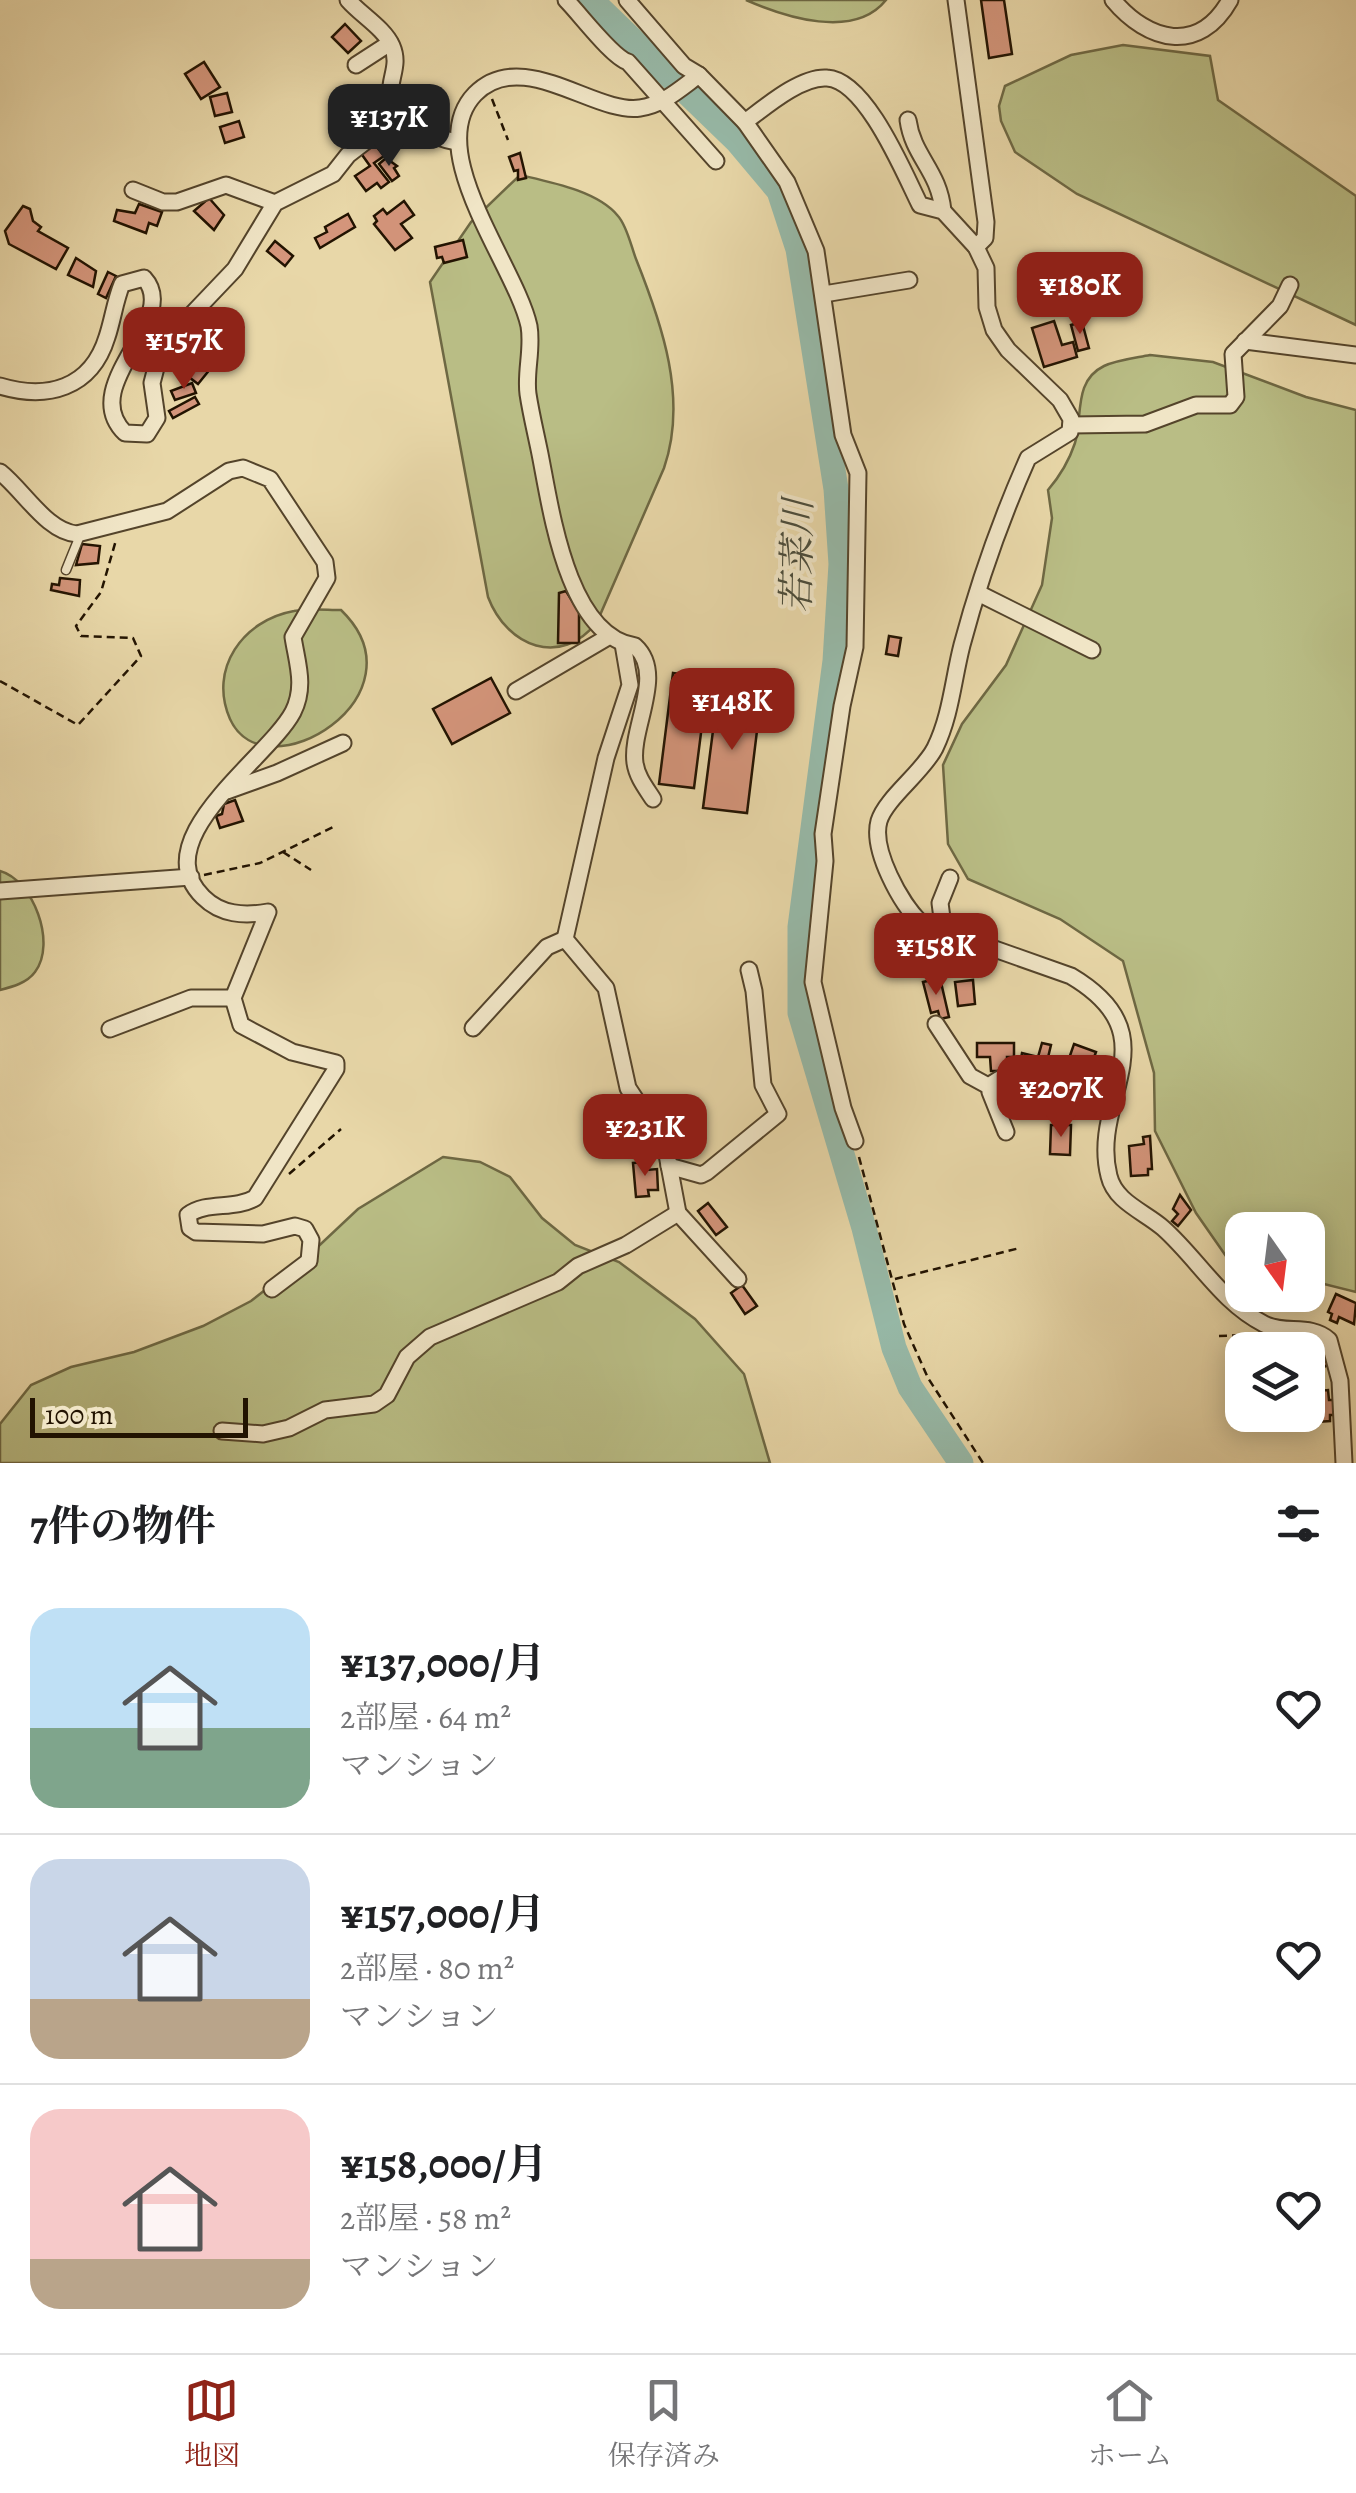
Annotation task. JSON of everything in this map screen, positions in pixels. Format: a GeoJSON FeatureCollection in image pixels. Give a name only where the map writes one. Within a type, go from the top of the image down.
{"type":"FeatureCollection","features":[{"type":"Feature","properties":{"kind":"street"},"geometry":{"type":"LineString","coordinates":[[348,0],[390,42],[397,66],[391,102],[400,114],[433,136],[456,142]]}},
{"type":"Feature","properties":{"kind":"street"},"geometry":{"type":"LineString","coordinates":[[566,0],[602,36],[616,57],[628,62],[665,99],[716,160]]}},
{"type":"Feature","properties":{"kind":"street"},"geometry":{"type":"LineString","coordinates":[[627,0],[684,66],[746,122],[800,207],[816,251],[843,435],[858,473],[858,496],[855,647],[823,834],[825,861],[813,982],[855,1142]]}},
{"type":"Feature","properties":{"kind":"street"},"geometry":{"type":"LineString","coordinates":[[956,0],[986,222],[984,238],[976,246]]}},
{"type":"Feature","properties":{"kind":"street"},"geometry":{"type":"LineString","coordinates":[[1114,0],[1130,21],[1164,37],[1203,29],[1230,0]]}},
{"type":"Feature","properties":{"kind":"street"},"geometry":{"type":"LineString","coordinates":[[356,65],[390,42]]}},
{"type":"Feature","properties":{"kind":"street"},"geometry":{"type":"LineString","coordinates":[[565,939],[606,758],[630,686],[616,641],[563,564],[528,396],[528,322],[486,230],[456,142],[475,88],[510,78],[562,85],[628,108],[665,99],[697,76]]}},
{"type":"Feature","properties":{"kind":"street"},"geometry":{"type":"LineString","coordinates":[[746,122],[820,78],[841,81],[861,97],[920,205],[943,212],[976,246],[986,268],[987,307],[994,330],[1008,350],[1060,400],[1070,425],[1070,432],[1060,442],[1028,458],[985,564],[952,702],[934,750],[880,818],[878,835],[888,872],[905,908],[922,923],[1071,976],[1093,989],[1121,1031],[1124,1052],[1106,1150],[1109,1176],[1123,1199],[1164,1229],[1219,1290],[1266,1325],[1312,1330],[1329,1340],[1340,1381],[1344,1463]]}},
{"type":"Feature","properties":{"kind":"street"},"geometry":{"type":"LineString","coordinates":[[0,386],[46,394],[74,381],[102,350],[122,284],[144,278],[152,291],[152,306],[120,370],[112,408],[113,420],[124,433],[147,434],[157,418],[152,383],[159,356],[175,332],[236,269],[276,203],[333,174],[348,155],[400,114]]}},
{"type":"Feature","properties":{"kind":"street"},"geometry":{"type":"LineString","coordinates":[[908,120],[910,139],[936,177],[943,212]]}},
{"type":"Feature","properties":{"kind":"street"},"geometry":{"type":"LineString","coordinates":[[133,190],[164,202],[177,202],[226,185],[276,203]]}},
{"type":"Feature","properties":{"kind":"street"},"geometry":{"type":"LineString","coordinates":[[824,294],[908,280]]}},
{"type":"Feature","properties":{"kind":"street"},"geometry":{"type":"LineString","coordinates":[[1070,425],[1145,424],[1196,405],[1230,405],[1236,396],[1233,354],[1280,306],[1290,285]]}},
{"type":"Feature","properties":{"kind":"street"},"geometry":{"type":"LineString","coordinates":[[1245,341],[1356,355]]}},
{"type":"Feature","properties":{"kind":"street"},"geometry":{"type":"LineString","coordinates":[[0,472],[24,492],[50,524],[64,533],[81,533],[167,510],[229,471],[255,470],[270,478],[325,562],[327,578],[293,636],[302,680],[292,714],[209,810],[186,849],[191,878],[201,896],[214,906],[249,916],[268,912],[233,998],[241,1025],[292,1052],[336,1062],[336,1069],[255,1198],[238,1206],[200,1208],[188,1215],[190,1228],[196,1232],[263,1234],[295,1226],[304,1229],[310,1240],[309,1261],[272,1289]]}},
{"type":"Feature","properties":{"kind":"street"},"geometry":{"type":"LineString","coordinates":[[978,593],[1092,650]]}},
{"type":"Feature","properties":{"kind":"street"},"geometry":{"type":"LineString","coordinates":[[516,692],[616,641],[642,652],[647,670],[646,695],[635,736],[635,764],[653,799]]}},
{"type":"Feature","properties":{"kind":"street"},"geometry":{"type":"LineString","coordinates":[[225,792],[277,774],[343,743]]}},
{"type":"Feature","properties":{"kind":"street"},"geometry":{"type":"LineString","coordinates":[[0,891],[191,878]]}},
{"type":"Feature","properties":{"kind":"street"},"geometry":{"type":"LineString","coordinates":[[944,933],[940,902],[950,878]]}},
{"type":"Feature","properties":{"kind":"street"},"geometry":{"type":"LineString","coordinates":[[472,1028],[547,947],[565,939]]}},
{"type":"Feature","properties":{"kind":"street"},"geometry":{"type":"LineString","coordinates":[[565,939],[606,988],[628,1088],[664,1142],[678,1213],[738,1279]]}},
{"type":"Feature","properties":{"kind":"street"},"geometry":{"type":"LineString","coordinates":[[669,1166],[701,1174],[708,1172],[778,1114],[762,1085],[754,991],[748,970]]}},
{"type":"Feature","properties":{"kind":"street"},"geometry":{"type":"LineString","coordinates":[[110,1029],[192,998],[233,998]]}},
{"type":"Feature","properties":{"kind":"street"},"geometry":{"type":"LineString","coordinates":[[936,1024],[970,1076],[992,1088],[1006,1132]]}},
{"type":"Feature","properties":{"kind":"street"},"geometry":{"type":"LineString","coordinates":[[992,1088],[1000,1078],[1032,1072],[1116,1098]]}},
{"type":"Feature","properties":{"kind":"street"},"geometry":{"type":"LineString","coordinates":[[605,1124],[664,1142]]}},
{"type":"Feature","properties":{"kind":"street"},"geometry":{"type":"LineString","coordinates":[[222,1431],[263,1434],[289,1428],[325,1410],[374,1404],[387,1394],[406,1356],[430,1337],[558,1282],[578,1266],[626,1245],[678,1213]]}},
{"type":"Feature","properties":{"kind":"lane"},"geometry":{"type":"LineString","coordinates":[[66,570],[81,533]]}},
{"type":"Feature","properties":{"kind":"path"},"geometry":{"type":"LineString","coordinates":[[475,88],[508,140]]}},
{"type":"Feature","properties":{"kind":"path"},"geometry":{"type":"LineString","coordinates":[[0,681],[78,725],[140,656],[133,638],[81,636],[76,626],[102,592],[117,523]]}},
{"type":"Feature","properties":{"kind":"path"},"geometry":{"type":"LineString","coordinates":[[191,878],[260,863],[333,827]]}},
{"type":"Feature","properties":{"kind":"path"},"geometry":{"type":"LineString","coordinates":[[282,852],[311,870]]}},
{"type":"Feature","properties":{"kind":"path"},"geometry":{"type":"LineString","coordinates":[[282,1181],[341,1128]]}},
{"type":"Feature","properties":{"kind":"path"},"geometry":{"type":"LineString","coordinates":[[855,1142],[904,1324],[928,1378],[983,1463]]}},
{"type":"Feature","properties":{"kind":"path"},"geometry":{"type":"LineString","coordinates":[[892,1280],[1020,1248]]}},
{"type":"Feature","properties":{"kind":"green space"},"geometry":{"type":"Polygon","coordinates":[[[746,0],[886,0],[872,12],[838,22],[799,18],[746,0]]]}},
{"type":"Feature","properties":{"kind":"green space"},"geometry":{"type":"Polygon","coordinates":[[[1123,45],[1210,56],[1218,100],[1356,196],[1356,325],[1077,194],[1015,152],[1001,121],[999,106],[1005,86],[1071,55],[1123,45]]]}},
{"type":"Feature","properties":{"kind":"green space"},"geometry":{"type":"Polygon","coordinates":[[[520,175],[586,194],[609,207],[621,220],[655,309],[673,389],[671,442],[664,468],[597,622],[567,645],[552,647],[536,646],[521,639],[497,614],[488,597],[430,282],[471,222],[520,175]]]}},
{"type":"Feature","properties":{"kind":"green space"},"geometry":{"type":"Polygon","coordinates":[[[1150,355],[1213,362],[1306,397],[1356,410],[1356,1292],[1325,1284],[1325,1212],[1225,1212],[1225,1255],[1196,1213],[1155,1131],[1154,1073],[1123,961],[1060,919],[968,879],[948,844],[943,765],[962,724],[1006,665],[1042,585],[1052,518],[1048,490],[1075,443],[1083,390],[1094,373],[1120,361],[1150,355]]]}},
{"type":"Feature","properties":{"kind":"green space"},"geometry":{"type":"Polygon","coordinates":[[[300,610],[341,610],[363,642],[366,674],[354,702],[332,725],[304,741],[274,746],[248,740],[230,719],[224,700],[227,665],[235,650],[259,625],[276,616],[300,610]]]}},
{"type":"Feature","properties":{"kind":"green space"},"geometry":{"type":"Polygon","coordinates":[[[0,871],[22,886],[31,899],[43,945],[41,960],[32,976],[0,990],[0,871]]]}},
{"type":"Feature","properties":{"kind":"green space"},"geometry":{"type":"Polygon","coordinates":[[[443,1157],[480,1162],[510,1177],[542,1218],[575,1245],[619,1262],[695,1319],[744,1374],[770,1463],[0,1463],[0,1424],[31,1385],[71,1367],[134,1352],[203,1326],[251,1301],[307,1257],[358,1209],[443,1157]]]}},
{"type":"Feature","properties":{"kind":"building"},"geometry":{"type":"Polygon","coordinates":[[[981,0],[1004,0],[1012,54],[989,58],[981,0]]]}},
{"type":"Feature","properties":{"kind":"building"},"geometry":{"type":"Polygon","coordinates":[[[345,24],[361,41],[348,53],[332,37],[345,24]]]}},
{"type":"Feature","properties":{"kind":"building"},"geometry":{"type":"Polygon","coordinates":[[[204,62],[220,87],[201,99],[185,74],[204,62]]]}},
{"type":"Feature","properties":{"kind":"building"},"geometry":{"type":"Polygon","coordinates":[[[227,93],[232,112],[215,116],[210,97],[227,93]]]}},
{"type":"Feature","properties":{"kind":"building"},"geometry":{"type":"Polygon","coordinates":[[[239,121],[244,137],[225,143],[220,127],[239,121]]]}},
{"type":"Feature","properties":{"kind":"building"},"geometry":{"type":"Polygon","coordinates":[[[373,142],[384,156],[374,163],[389,182],[381,188],[377,183],[366,191],[355,176],[370,166],[360,152],[373,142]]]}},
{"type":"Feature","properties":{"kind":"building"},"geometry":{"type":"Polygon","coordinates":[[[520,153],[526,178],[518,180],[518,170],[514,171],[509,157],[520,153]]]}},
{"type":"Feature","properties":{"kind":"building"},"geometry":{"type":"Polygon","coordinates":[[[386,158],[397,166],[394,168],[399,176],[392,181],[379,164],[386,158]]]}},
{"type":"Feature","properties":{"kind":"building"},"geometry":{"type":"Polygon","coordinates":[[[209,198],[224,215],[214,230],[194,211],[209,198]]]}},
{"type":"Feature","properties":{"kind":"building"},"geometry":{"type":"Polygon","coordinates":[[[404,201],[414,215],[401,224],[412,238],[395,250],[374,224],[374,216],[383,209],[387,214],[404,201]]]}},
{"type":"Feature","properties":{"kind":"building"},"geometry":{"type":"Polygon","coordinates":[[[139,204],[162,212],[157,226],[149,223],[146,233],[114,221],[117,210],[135,213],[139,204]]]}},
{"type":"Feature","properties":{"kind":"building"},"geometry":{"type":"Polygon","coordinates":[[[23,206],[30,209],[33,221],[41,227],[38,231],[68,248],[56,269],[9,244],[5,231],[23,206]]]}},
{"type":"Feature","properties":{"kind":"building"},"geometry":{"type":"Polygon","coordinates":[[[348,214],[355,227],[320,248],[315,238],[327,232],[325,227],[348,214]]]}},
{"type":"Feature","properties":{"kind":"building"},"geometry":{"type":"Polygon","coordinates":[[[463,240],[467,257],[444,263],[442,257],[437,258],[435,247],[463,240]]]}},
{"type":"Feature","properties":{"kind":"building"},"geometry":{"type":"Polygon","coordinates":[[[275,241],[293,256],[285,266],[267,251],[275,241]]]}},
{"type":"Feature","properties":{"kind":"building"},"geometry":{"type":"Polygon","coordinates":[[[76,258],[96,271],[93,287],[68,275],[76,258]]]}},
{"type":"Feature","properties":{"kind":"building"},"geometry":{"type":"Polygon","coordinates":[[[108,272],[116,276],[106,298],[98,294],[108,272]]]}},
{"type":"Feature","properties":{"kind":"building"},"geometry":{"type":"Polygon","coordinates":[[[236,319],[243,327],[225,342],[218,333],[236,319]]]}},
{"type":"Feature","properties":{"kind":"building"},"geometry":{"type":"Polygon","coordinates":[[[1054,321],[1062,345],[1073,342],[1077,357],[1044,367],[1032,328],[1054,321]]]}},
{"type":"Feature","properties":{"kind":"building"},"geometry":{"type":"Polygon","coordinates":[[[1082,322],[1089,348],[1078,351],[1071,325],[1082,322]]]}},
{"type":"Feature","properties":{"kind":"building"},"geometry":{"type":"Polygon","coordinates":[[[199,358],[211,368],[198,384],[185,374],[199,358]]]}},
{"type":"Feature","properties":{"kind":"building"},"geometry":{"type":"Polygon","coordinates":[[[192,383],[196,393],[175,400],[171,391],[192,383]]]}},
{"type":"Feature","properties":{"kind":"building"},"geometry":{"type":"Polygon","coordinates":[[[195,397],[199,404],[173,418],[169,411],[195,397]]]}},
{"type":"Feature","properties":{"kind":"building"},"geometry":{"type":"Polygon","coordinates":[[[82,544],[100,546],[98,563],[76,565],[82,544]]]}},
{"type":"Feature","properties":{"kind":"building"},"geometry":{"type":"Polygon","coordinates":[[[60,578],[80,580],[79,596],[51,590],[52,584],[59,585],[60,578]]]}},
{"type":"Feature","properties":{"kind":"building"},"geometry":{"type":"Polygon","coordinates":[[[566,591],[579,612],[579,643],[558,643],[559,593],[566,591]]]}},
{"type":"Feature","properties":{"kind":"building"},"geometry":{"type":"Polygon","coordinates":[[[889,636],[901,638],[898,656],[886,654],[889,636]]]}},
{"type":"Feature","properties":{"kind":"building"},"geometry":{"type":"Polygon","coordinates":[[[673,673],[708,678],[694,788],[659,784],[673,673]]]}},
{"type":"Feature","properties":{"kind":"building"},"geometry":{"type":"Polygon","coordinates":[[[491,678],[510,713],[452,744],[433,709],[491,678]]]}},
{"type":"Feature","properties":{"kind":"building"},"geometry":{"type":"Polygon","coordinates":[[[718,692],[761,698],[747,813],[703,808],[718,692]]]}},
{"type":"Feature","properties":{"kind":"building"},"geometry":{"type":"Polygon","coordinates":[[[235,800],[243,821],[220,828],[216,816],[222,814],[224,804],[235,800]]]}},
{"type":"Feature","properties":{"kind":"building"},"geometry":{"type":"Polygon","coordinates":[[[918,931],[926,947],[932,945],[936,962],[918,964],[905,937],[918,931]]]}},
{"type":"Feature","properties":{"kind":"building"},"geometry":{"type":"Polygon","coordinates":[[[940,978],[949,1017],[940,1019],[938,1011],[931,1013],[923,982],[940,978]]]}},
{"type":"Feature","properties":{"kind":"building"},"geometry":{"type":"Polygon","coordinates":[[[973,980],[975,1004],[958,1006],[955,982],[973,980]]]}},
{"type":"Feature","properties":{"kind":"building"},"geometry":{"type":"Polygon","coordinates":[[[977,1043],[1014,1043],[1014,1057],[1007,1057],[1007,1071],[991,1071],[990,1057],[977,1057],[977,1043]]]}},
{"type":"Feature","properties":{"kind":"building"},"geometry":{"type":"Polygon","coordinates":[[[1042,1043],[1051,1045],[1045,1070],[1020,1064],[1022,1053],[1038,1057],[1042,1043]]]}},
{"type":"Feature","properties":{"kind":"building"},"geometry":{"type":"Polygon","coordinates":[[[1074,1044],[1096,1052],[1087,1077],[1065,1070],[1074,1044]]]}},
{"type":"Feature","properties":{"kind":"building"},"geometry":{"type":"Polygon","coordinates":[[[1051,1125],[1071,1125],[1070,1155],[1050,1154],[1051,1125]]]}},
{"type":"Feature","properties":{"kind":"building"},"geometry":{"type":"Polygon","coordinates":[[[1150,1136],[1152,1169],[1148,1169],[1148,1175],[1131,1176],[1129,1146],[1144,1144],[1143,1137],[1150,1136]]]}},
{"type":"Feature","properties":{"kind":"building"},"geometry":{"type":"Polygon","coordinates":[[[646,1162],[647,1170],[657,1169],[658,1190],[648,1190],[649,1196],[636,1197],[633,1163],[646,1162]]]}},
{"type":"Feature","properties":{"kind":"building"},"geometry":{"type":"Polygon","coordinates":[[[1180,1195],[1191,1210],[1178,1226],[1172,1221],[1178,1214],[1173,1209],[1180,1195]]]}},
{"type":"Feature","properties":{"kind":"building"},"geometry":{"type":"Polygon","coordinates":[[[708,1203],[727,1227],[716,1235],[698,1211],[708,1203]]]}},
{"type":"Feature","properties":{"kind":"building"},"geometry":{"type":"Polygon","coordinates":[[[742,1285],[757,1306],[745,1314],[731,1293],[742,1285]]]}},
{"type":"Feature","properties":{"kind":"building"},"geometry":{"type":"Polygon","coordinates":[[[1336,1294],[1356,1303],[1354,1324],[1339,1317],[1337,1323],[1330,1320],[1332,1314],[1328,1312],[1336,1294]]]}},
{"type":"Feature","properties":{"kind":"building"},"geometry":{"type":"Polygon","coordinates":[[[1325,1390],[1329,1400],[1334,1400],[1330,1421],[1325,1421],[1325,1390]]]}},
{"type":"Feature","properties":{"kind":"waterway","name":"若菜川"},"geometry":{"type":"LineString","coordinates":[[591,0],[737,141],[779,191],[798,249],[836,489],[841,564],[835,661],[800,927],[800,1013],[864,1228],[894,1348],[910,1387],[961,1463]]}}]}
